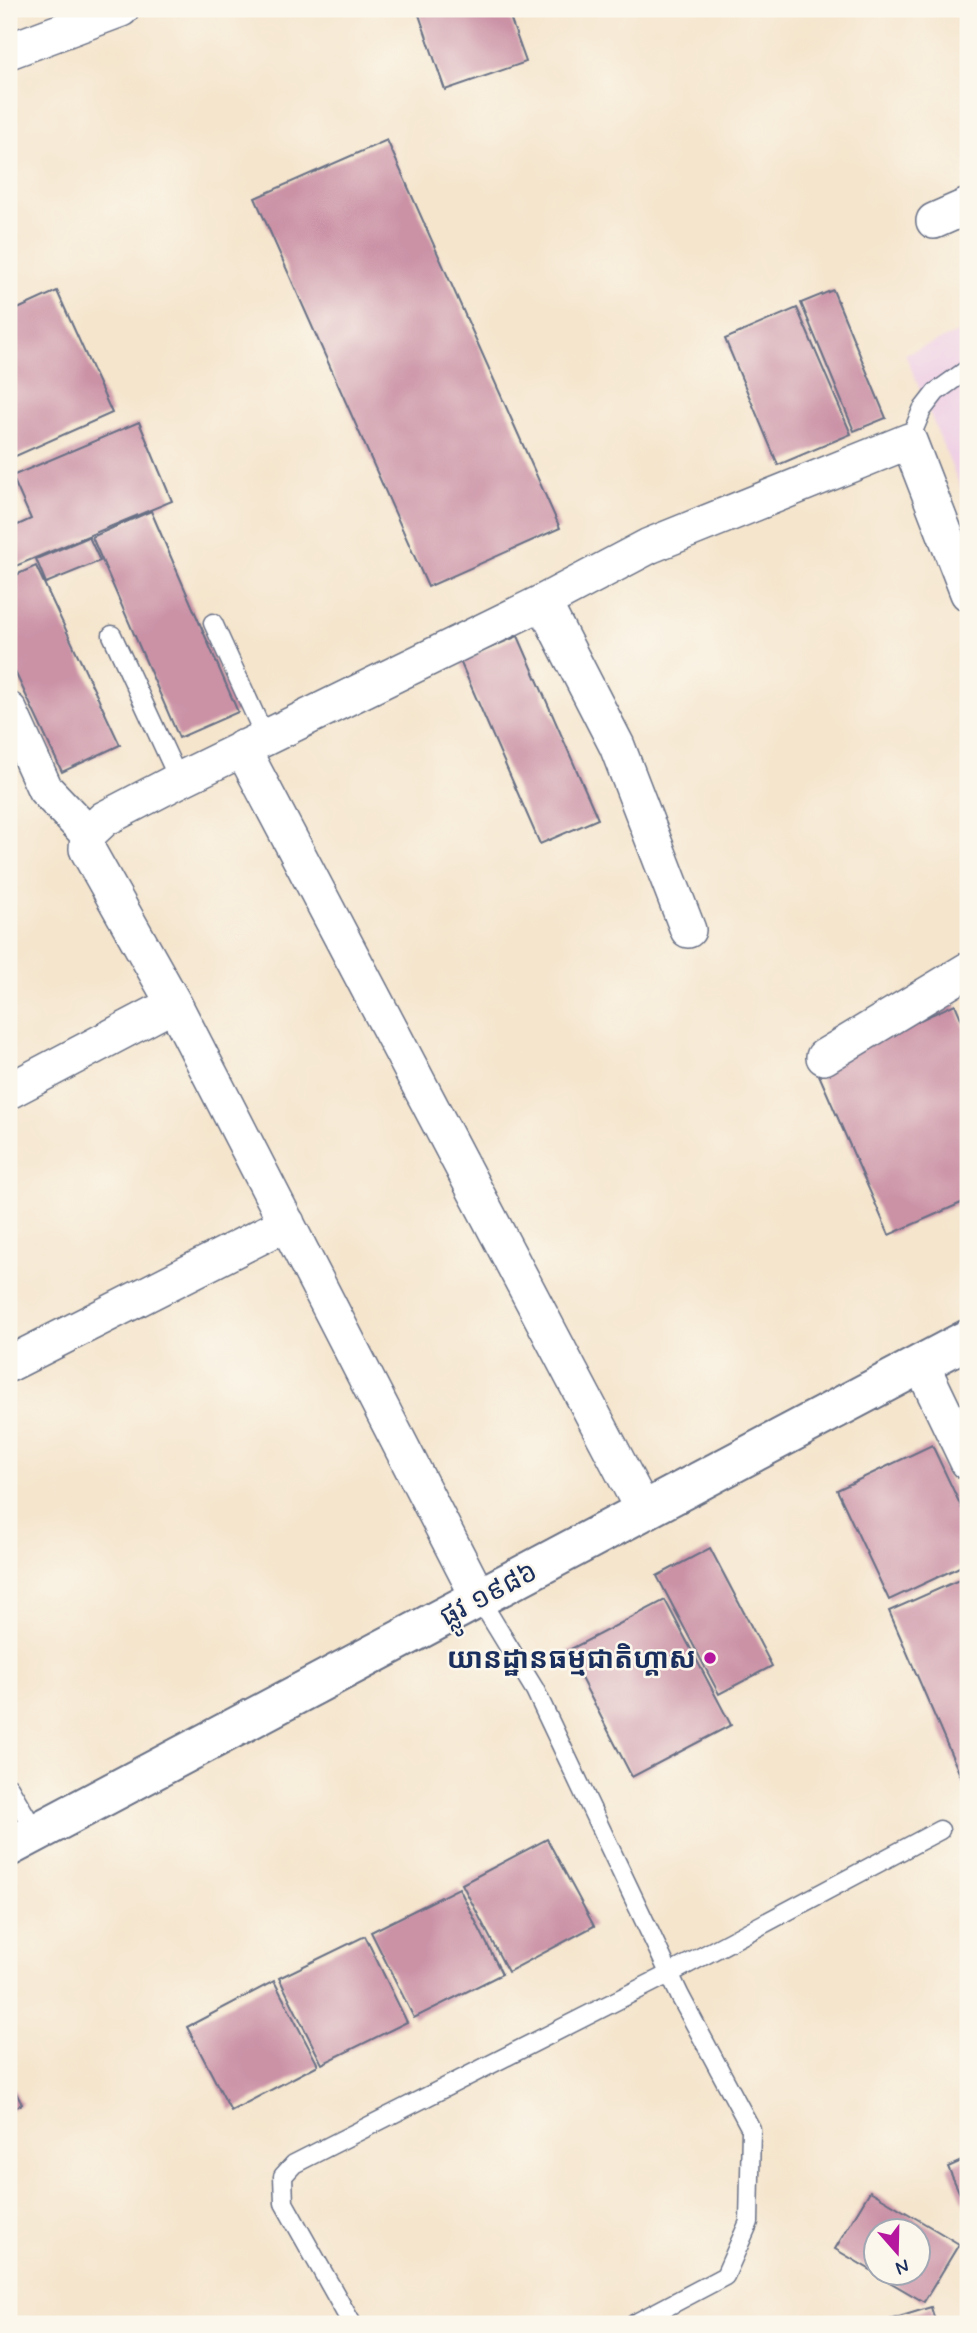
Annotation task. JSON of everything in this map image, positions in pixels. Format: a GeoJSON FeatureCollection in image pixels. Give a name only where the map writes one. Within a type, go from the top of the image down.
{"type":"FeatureCollection","features":[{"type":"Feature","properties":{"kind":"main road","name":"ផ្លូវ ១៩៨៦"},"geometry":{"type":"LineString","coordinates":[[22,1840],[968,1339]]}},
{"type":"Feature","properties":{"kind":"street"},"geometry":{"type":"LineString","coordinates":[[9,51],[121,9]]}},
{"type":"Feature","properties":{"kind":"street"},"geometry":{"type":"LineString","coordinates":[[934,220],[968,206]]}},
{"type":"Feature","properties":{"kind":"street"},"geometry":{"type":"LineString","coordinates":[[479,1598],[174,1004],[87,849],[88,834],[104,819],[179,780],[543,602],[649,546],[909,441],[968,593]]}},
{"type":"Feature","properties":{"kind":"street"},"geometry":{"type":"LineString","coordinates":[[543,602],[617,747],[688,930]]}},
{"type":"Feature","properties":{"kind":"street"},"geometry":{"type":"LineString","coordinates":[[9,710],[45,789],[88,834]]}},
{"type":"Feature","properties":{"kind":"street"},"geometry":{"type":"LineString","coordinates":[[253,743],[643,1510]]}},
{"type":"Feature","properties":{"kind":"street"},"geometry":{"type":"LineString","coordinates":[[824,1056],[968,970]]}},
{"type":"Feature","properties":{"kind":"street"},"geometry":{"type":"LineString","coordinates":[[9,1091],[174,1004]]}},
{"type":"Feature","properties":{"kind":"street"},"geometry":{"type":"LineString","coordinates":[[9,1364],[287,1223]]}},
{"type":"Feature","properties":{"kind":"street"},"geometry":{"type":"LineString","coordinates":[[921,1364],[968,1462]]}},
{"type":"Feature","properties":{"kind":"lane"},"geometry":{"type":"LineString","coordinates":[[909,441],[922,410],[936,392],[968,369]]}},
{"type":"Feature","properties":{"kind":"lane"},"geometry":{"type":"LineString","coordinates":[[213,624],[253,743]]}},
{"type":"Feature","properties":{"kind":"lane"},"geometry":{"type":"LineString","coordinates":[[112,635],[179,780]]}},
{"type":"Feature","properties":{"kind":"lane"},"geometry":{"type":"LineString","coordinates":[[479,1598],[535,1690],[669,1974],[751,2129],[749,2222],[725,2276],[634,2324]]}},
{"type":"Feature","properties":{"kind":"lane"},"geometry":{"type":"LineString","coordinates":[[9,1787],[22,1840]]}},
{"type":"Feature","properties":{"kind":"lane"},"geometry":{"type":"LineString","coordinates":[[352,2324],[284,2203],[283,2176],[294,2164],[669,1974],[940,1830]]}},
{"type":"Feature","properties":{"kind":"shaded area"},"geometry":{"type":"Polygon","coordinates":[[[968,329],[968,506],[905,354],[968,329]]]}},
{"type":"Feature","properties":{"kind":"building"},"geometry":{"type":"Polygon","coordinates":[[[417,9],[507,9],[526,62],[445,90],[417,9]]]}},
{"type":"Feature","properties":{"kind":"building"},"geometry":{"type":"Polygon","coordinates":[[[387,140],[560,528],[428,587],[255,198],[387,140]]]}},
{"type":"Feature","properties":{"kind":"building"},"geometry":{"type":"Polygon","coordinates":[[[833,290],[886,418],[854,431],[801,303],[833,290]]]}},
{"type":"Feature","properties":{"kind":"building"},"geometry":{"type":"Polygon","coordinates":[[[57,291],[112,413],[9,459],[9,313],[57,291]]]}},
{"type":"Feature","properties":{"kind":"building"},"geometry":{"type":"Polygon","coordinates":[[[797,308],[851,434],[778,465],[725,339],[797,308]]]}},
{"type":"Feature","properties":{"kind":"building"},"geometry":{"type":"Polygon","coordinates":[[[139,422],[172,501],[11,568],[9,529],[31,519],[12,476],[139,422]]]}},
{"type":"Feature","properties":{"kind":"building"},"geometry":{"type":"Polygon","coordinates":[[[151,511],[238,712],[179,738],[92,537],[151,511]]]}},
{"type":"Feature","properties":{"kind":"building"},"geometry":{"type":"Polygon","coordinates":[[[89,537],[100,561],[46,583],[36,559],[89,537]]]}},
{"type":"Feature","properties":{"kind":"building"},"geometry":{"type":"Polygon","coordinates":[[[36,566],[120,745],[62,772],[9,659],[9,578],[36,566]]]}},
{"type":"Feature","properties":{"kind":"building"},"geometry":{"type":"Polygon","coordinates":[[[518,636],[598,819],[540,844],[460,661],[518,636]]]}},
{"type":"Feature","properties":{"kind":"building"},"geometry":{"type":"Polygon","coordinates":[[[955,1004],[968,1035],[968,1200],[889,1235],[816,1068],[955,1004]]]}},
{"type":"Feature","properties":{"kind":"building"},"geometry":{"type":"Polygon","coordinates":[[[932,1445],[968,1521],[968,1563],[889,1600],[837,1490],[932,1445]]]}},
{"type":"Feature","properties":{"kind":"building"},"geometry":{"type":"Polygon","coordinates":[[[710,1548],[772,1666],[719,1694],[657,1576],[710,1548]]]}},
{"type":"Feature","properties":{"kind":"building"},"geometry":{"type":"Polygon","coordinates":[[[968,1576],[968,1793],[889,1611],[968,1576]]]}},
{"type":"Feature","properties":{"kind":"building"},"geometry":{"type":"Polygon","coordinates":[[[665,1600],[731,1725],[632,1777],[567,1651],[665,1600]]]}},
{"type":"Feature","properties":{"kind":"building"},"geometry":{"type":"Polygon","coordinates":[[[547,1839],[594,1926],[508,1972],[462,1884],[547,1839]]]}},
{"type":"Feature","properties":{"kind":"building"},"geometry":{"type":"Polygon","coordinates":[[[459,1888],[502,1974],[414,2018],[371,1932],[459,1888]]]}},
{"type":"Feature","properties":{"kind":"building"},"geometry":{"type":"Polygon","coordinates":[[[365,1936],[407,2022],[322,2064],[279,1978],[365,1936]]]}},
{"type":"Feature","properties":{"kind":"building"},"geometry":{"type":"Polygon","coordinates":[[[274,1981],[318,2065],[231,2111],[187,2027],[274,1981]]]}},
{"type":"Feature","properties":{"kind":"building"},"geometry":{"type":"Polygon","coordinates":[[[9,2080],[22,2104],[9,2111],[9,2080]]]}},
{"type":"Feature","properties":{"kind":"building"},"geometry":{"type":"Polygon","coordinates":[[[968,2158],[968,2212],[948,2167],[968,2158]]]}},
{"type":"Feature","properties":{"kind":"building"},"geometry":{"type":"Polygon","coordinates":[[[870,2191],[915,2218],[862,2218],[862,2265],[835,2249],[870,2191]]]}},
{"type":"Feature","properties":{"kind":"building"},"geometry":{"type":"Polygon","coordinates":[[[932,2228],[959,2244],[924,2302],[900,2288],[932,2288],[932,2228]]]}},
{"type":"Feature","properties":{"kind":"building"},"geometry":{"type":"Polygon","coordinates":[[[931,2307],[936,2324],[876,2324],[931,2307]]]}},
{"type":"Feature","properties":{"kind":"place","name":"យានដ្ឋានធម្មជាតិហ្គាស"},"geometry":{"type":"Point","coordinates":[710,1658]}}]}
